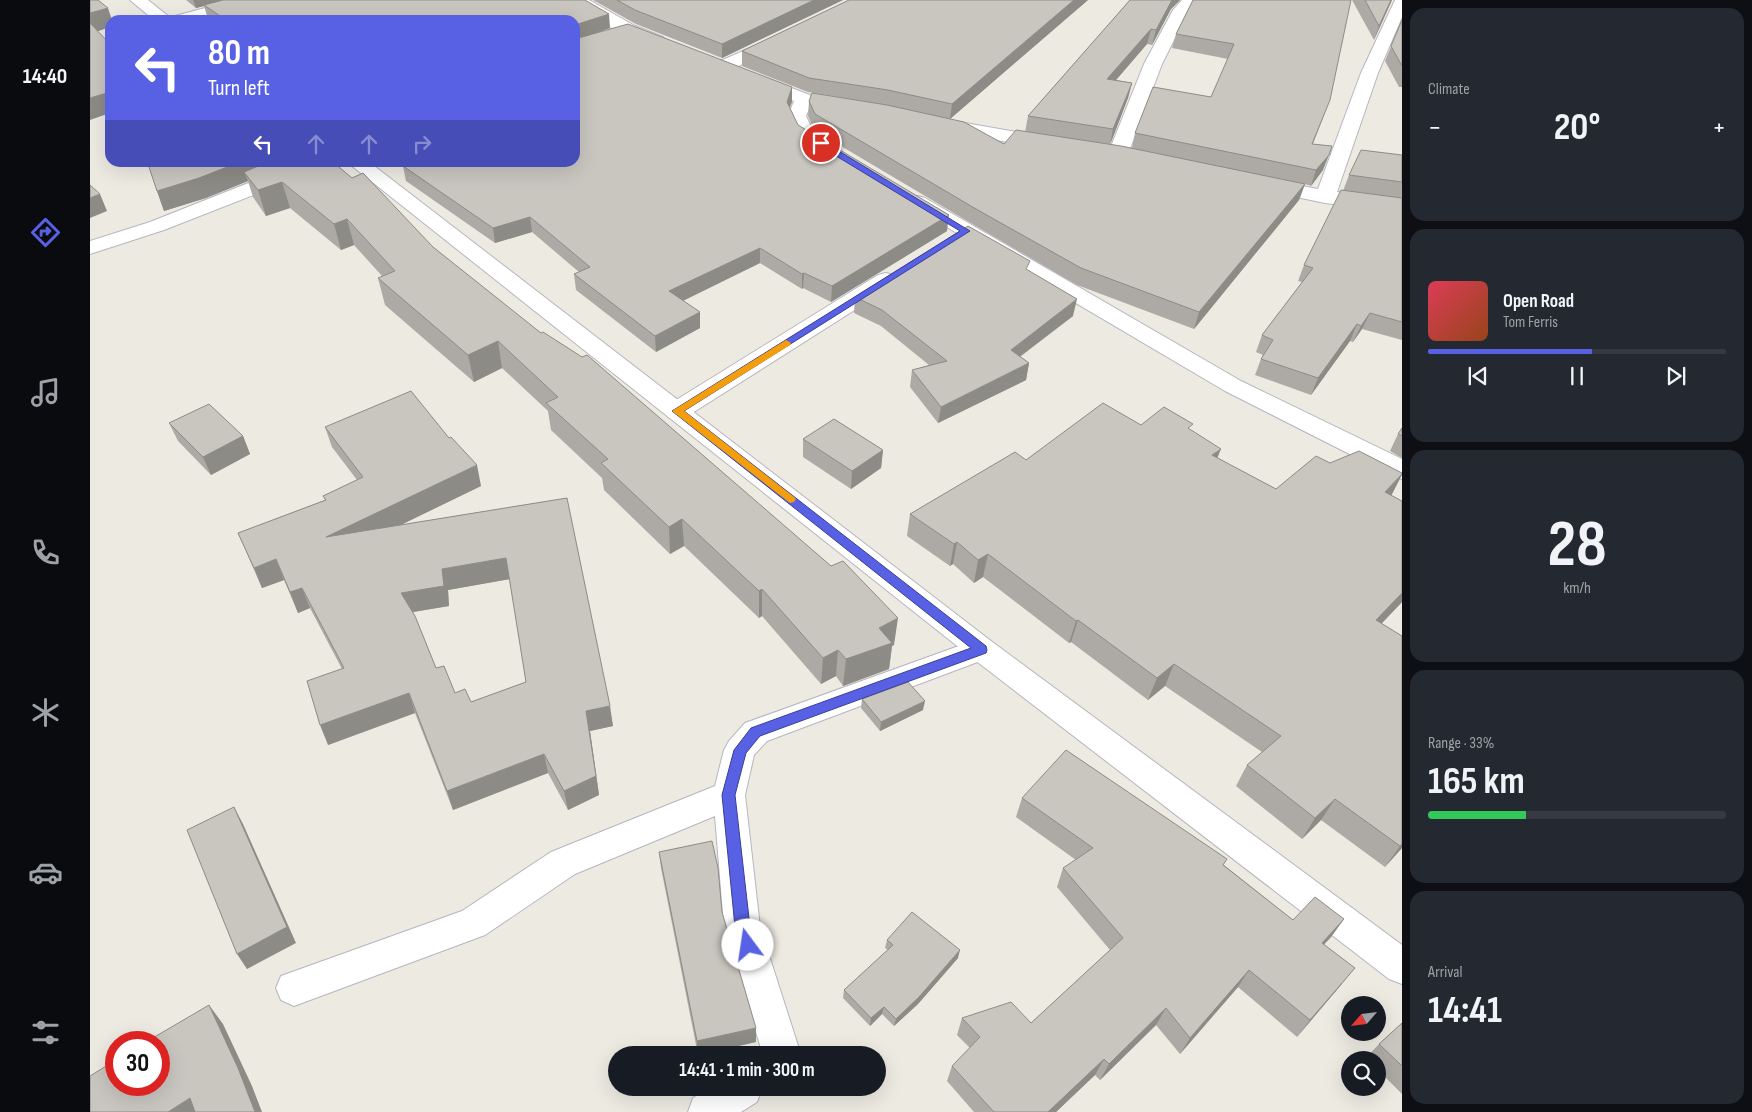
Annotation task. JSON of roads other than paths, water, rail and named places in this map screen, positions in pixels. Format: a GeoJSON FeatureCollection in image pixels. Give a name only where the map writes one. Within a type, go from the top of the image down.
{"type":"FeatureCollection","features":[{"type":"Feature","properties":{"kind":"street"},"geometry":{"type":"LineString","coordinates":[[138,0],[158,15]]}},
{"type":"Feature","properties":{"kind":"street"},"geometry":{"type":"LineString","coordinates":[[199,15],[253,0]]}},
{"type":"Feature","properties":{"kind":"street"},"geometry":{"type":"LineString","coordinates":[[577,0],[620,33],[672,46]]}},
{"type":"Feature","properties":{"kind":"street"},"geometry":{"type":"LineString","coordinates":[[1118,154],[1153,64],[1181,10],[1192,0]]}},
{"type":"Feature","properties":{"kind":"street"},"geometry":{"type":"LineString","coordinates":[[1325,197],[1388,27],[1402,2]]}},
{"type":"Feature","properties":{"kind":"street"},"geometry":{"type":"LineString","coordinates":[[792,33],[716,63],[813,101],[797,116],[805,134],[847,159]]}},
{"type":"Feature","properties":{"kind":"street"},"geometry":{"type":"LineString","coordinates":[[932,123],[970,131],[1068,146]]}},
{"type":"Feature","properties":{"kind":"street"},"geometry":{"type":"LineString","coordinates":[[1098,151],[1136,158]]}},
{"type":"Feature","properties":{"kind":"street"},"geometry":{"type":"LineString","coordinates":[[90,248],[156,226],[307,167]]}},
{"type":"Feature","properties":{"kind":"street"},"geometry":{"type":"LineString","coordinates":[[362,167],[981,650],[1402,967]]}},
{"type":"Feature","properties":{"kind":"street"},"geometry":{"type":"LineString","coordinates":[[1250,182],[1325,197],[1402,207]]}},
{"type":"Feature","properties":{"kind":"street"},"geometry":{"type":"LineString","coordinates":[[898,190],[957,236],[1233,386],[1402,470]]}},
{"type":"Feature","properties":{"kind":"street"},"geometry":{"type":"LineString","coordinates":[[677,411],[906,268]]}},
{"type":"Feature","properties":{"kind":"street"},"geometry":{"type":"LineString","coordinates":[[779,1046],[742,927],[728,795],[740,750],[756,732],[981,650]]}},
{"type":"Feature","properties":{"kind":"street"},"geometry":{"type":"LineString","coordinates":[[294,988],[473,923],[563,863],[728,795]]}},
{"type":"Feature","properties":{"kind":"street"},"geometry":{"type":"LineString","coordinates":[[707,1112],[731,1096]]}}]}
